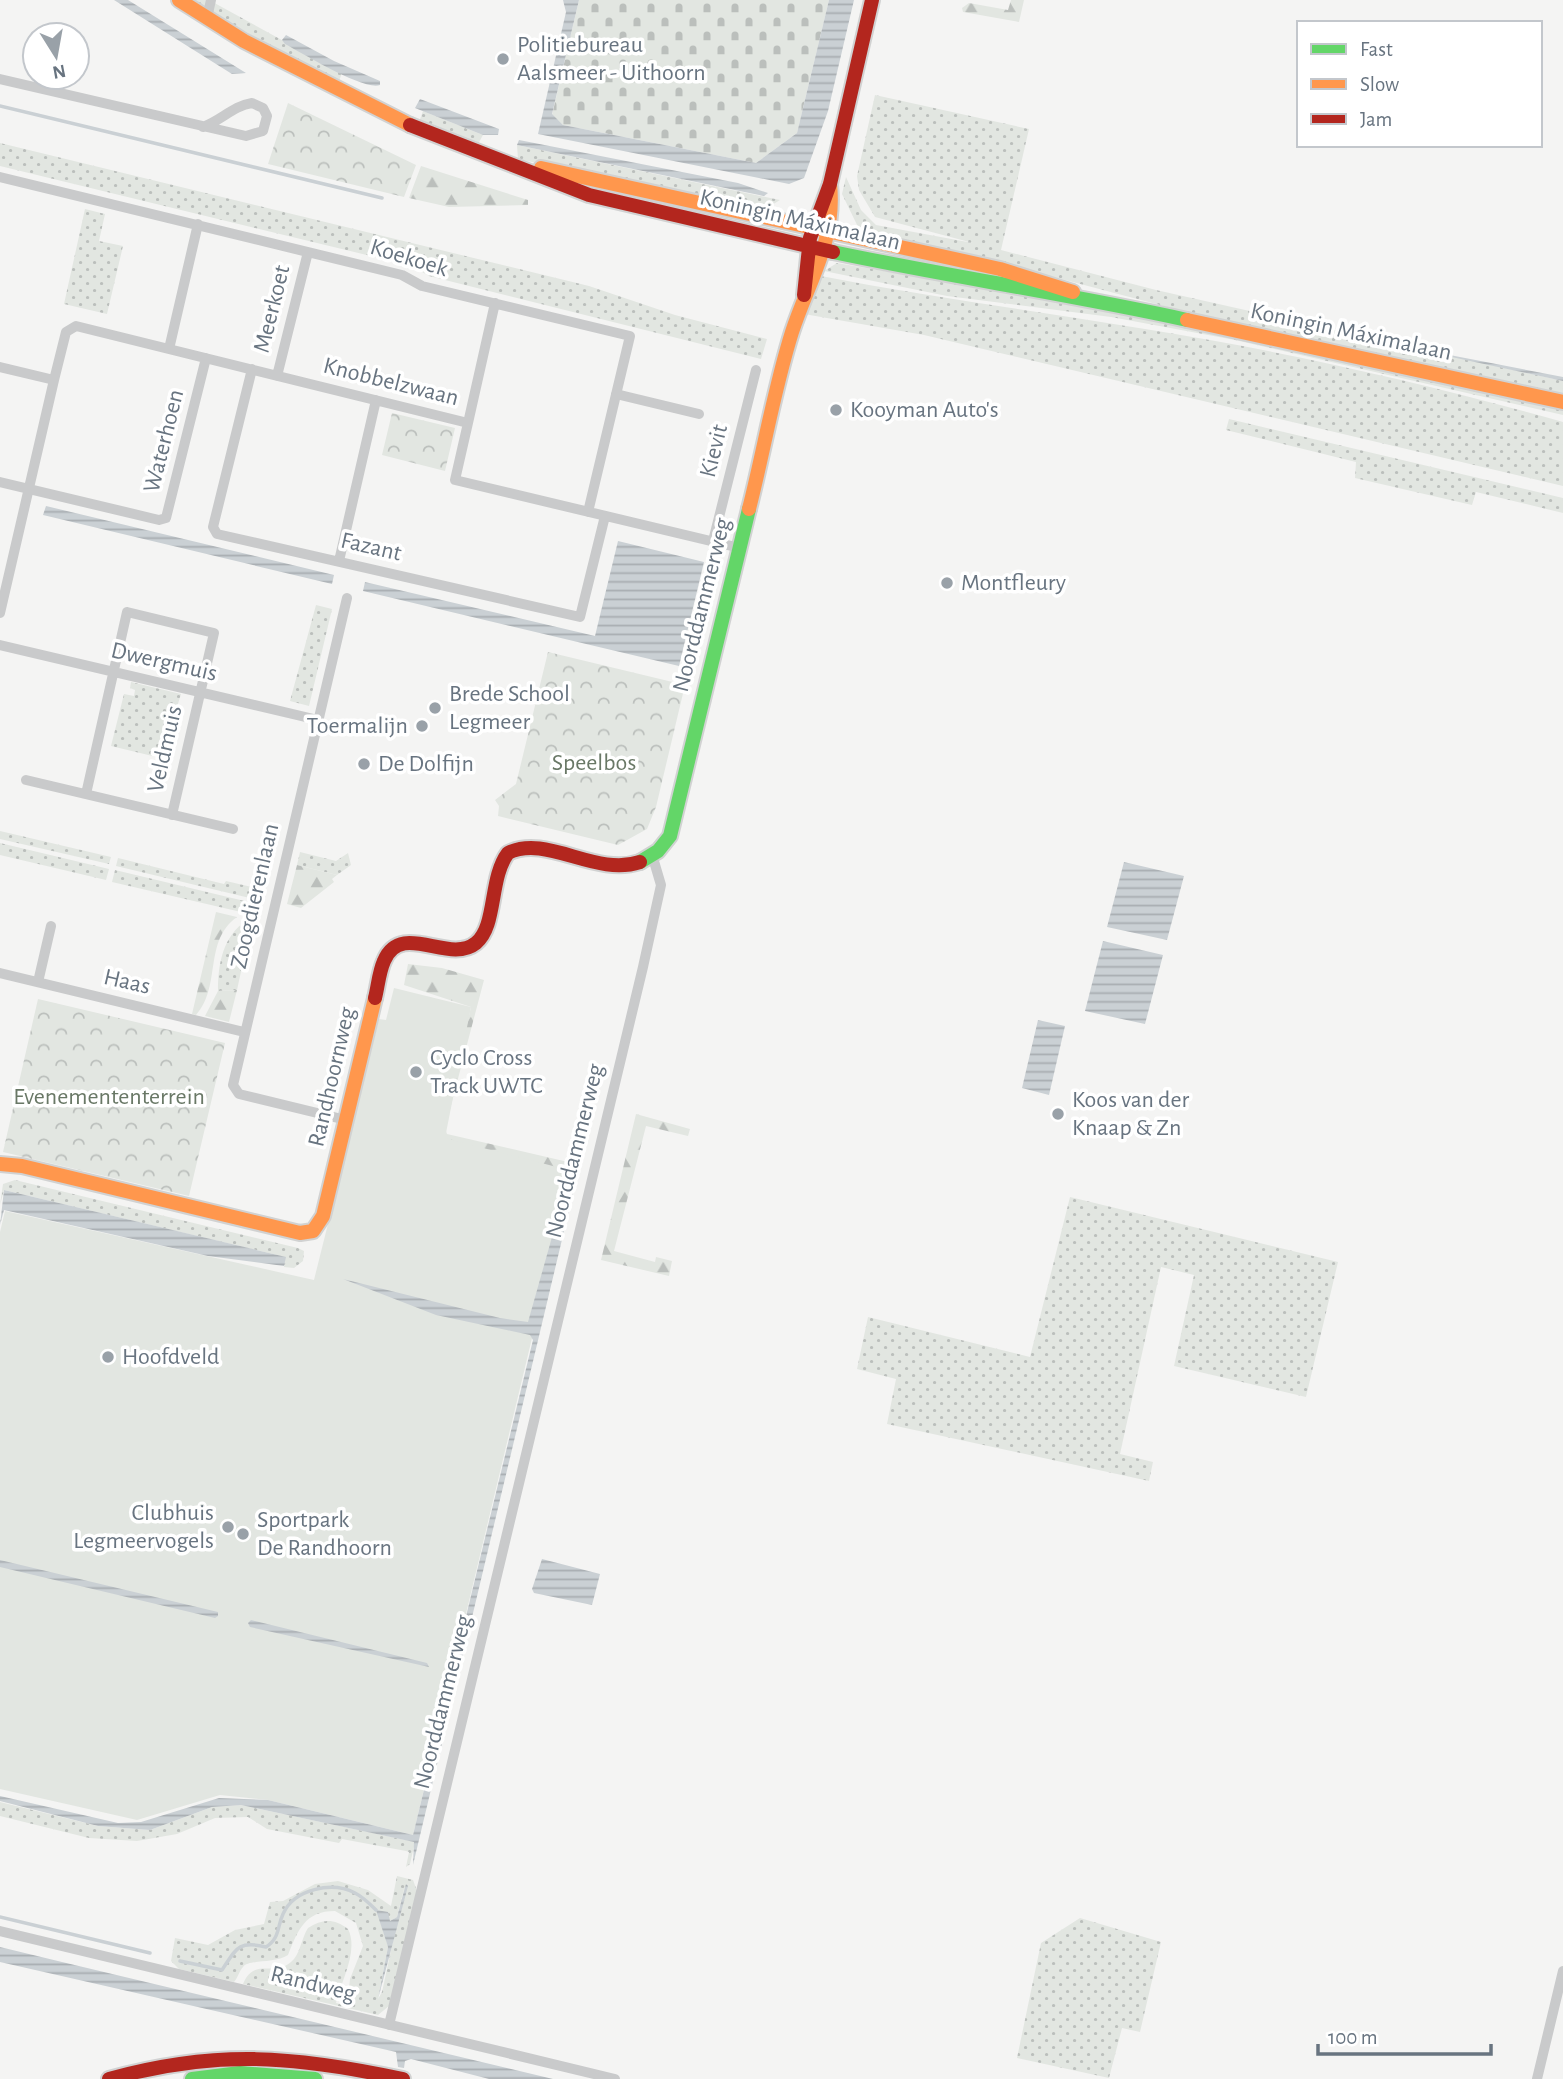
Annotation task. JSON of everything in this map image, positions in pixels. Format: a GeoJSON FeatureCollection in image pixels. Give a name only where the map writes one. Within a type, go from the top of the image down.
{"type":"FeatureCollection","features":[{"type":"Feature","properties":{"kind":"main road","name":"Koningin Máximalaan"},"geometry":{"type":"LineString","coordinates":[[179,0],[244,41],[368,107],[589,195],[817,249],[977,282],[1087,298],[1563,402]]}},
{"type":"Feature","properties":{"kind":"main road","name":"Noorddammerweg"},"geometry":{"type":"LineString","coordinates":[[653,858],[670,836],[817,249],[820,231],[818,209],[830,184],[872,0]]}},
{"type":"Feature","properties":{"kind":"main road","name":"Koningin Máximalaan"},"geometry":{"type":"LineString","coordinates":[[509,162],[1000,269],[1087,298]]}},
{"type":"Feature","properties":{"kind":"main road","name":"Randhoornweg"},"geometry":{"type":"LineString","coordinates":[[0,1164],[22,1166],[306,1233],[315,1230],[321,1221],[384,960],[394,946],[411,941],[457,951],[473,946],[483,935],[503,860],[520,847],[613,866],[636,866],[653,858]]}},
{"type":"Feature","properties":{"kind":"main road"},"geometry":{"type":"LineString","coordinates":[[109,2079],[172,2062],[239,2055],[315,2060],[403,2079]]}},
{"type":"Feature","properties":{"kind":"main road"},"geometry":{"type":"LineString","coordinates":[[192,2079],[240,2073],[314,2079]]}},
{"type":"Feature","properties":{"kind":"street"},"geometry":{"type":"LineString","coordinates":[[207,18],[211,0]]}},
{"type":"Feature","properties":{"kind":"street"},"geometry":{"type":"LineString","coordinates":[[0,79],[204,127],[256,135],[263,131],[267,116],[263,108],[251,103],[238,106],[223,120],[204,127]]}},
{"type":"Feature","properties":{"kind":"street","name":"Koekoek"},"geometry":{"type":"LineString","coordinates":[[0,177],[402,275],[422,286],[630,336],[588,512]]}},
{"type":"Feature","properties":{"kind":"street"},"geometry":{"type":"LineString","coordinates":[[169,349],[198,224]]}},
{"type":"Feature","properties":{"kind":"street","name":"Meerkoet"},"geometry":{"type":"LineString","coordinates":[[277,376],[308,252]]}},
{"type":"Feature","properties":{"kind":"street"},"geometry":{"type":"LineString","coordinates":[[468,423],[495,303]]}},
{"type":"Feature","properties":{"kind":"street","name":"Knobbelzwaan"},"geometry":{"type":"LineString","coordinates":[[54,380],[66,332],[72,327],[252,369],[468,423],[455,480],[740,548]]}},
{"type":"Feature","properties":{"kind":"street","name":"Waterhoen"},"geometry":{"type":"LineString","coordinates":[[29,489],[159,520],[166,518],[206,358]]}},
{"type":"Feature","properties":{"kind":"street"},"geometry":{"type":"LineString","coordinates":[[0,367],[54,380],[0,613]]}},
{"type":"Feature","properties":{"kind":"street","name":"Fazant"},"geometry":{"type":"LineString","coordinates":[[252,369],[213,530],[225,536],[580,617],[605,516]]}},
{"type":"Feature","properties":{"kind":"street","name":"Kievit"},"geometry":{"type":"LineString","coordinates":[[713,541],[757,370]]}},
{"type":"Feature","properties":{"kind":"street"},"geometry":{"type":"LineString","coordinates":[[616,394],[699,414]]}},
{"type":"Feature","properties":{"kind":"street"},"geometry":{"type":"LineString","coordinates":[[339,561],[376,400]]}},
{"type":"Feature","properties":{"kind":"street"},"geometry":{"type":"LineString","coordinates":[[0,482],[29,489]]}},
{"type":"Feature","properties":{"kind":"street","name":"Zoogdierenlaan"},"geometry":{"type":"LineString","coordinates":[[346,1120],[239,1094],[234,1090],[244,1032],[347,598]]}},
{"type":"Feature","properties":{"kind":"street","name":"Veldmuis"},"geometry":{"type":"LineString","coordinates":[[115,672],[127,612],[214,633],[172,815]]}},
{"type":"Feature","properties":{"kind":"street","name":"Dwergmuis"},"geometry":{"type":"LineString","coordinates":[[0,645],[318,720]]}},
{"type":"Feature","properties":{"kind":"street"},"geometry":{"type":"LineString","coordinates":[[86,794],[115,672]]}},
{"type":"Feature","properties":{"kind":"street","name":"Veldmuis"},"geometry":{"type":"LineString","coordinates":[[26,780],[233,829]]}},
{"type":"Feature","properties":{"kind":"street","name":"Noorddammerweg"},"geometry":{"type":"LineString","coordinates":[[389,2025],[643,967],[661,885],[653,858]]}},
{"type":"Feature","properties":{"kind":"street"},"geometry":{"type":"LineString","coordinates":[[38,982],[51,926]]}},
{"type":"Feature","properties":{"kind":"street","name":"Haas"},"geometry":{"type":"LineString","coordinates":[[0,973],[244,1032]]}},
{"type":"Feature","properties":{"kind":"street","name":"Randweg"},"geometry":{"type":"LineString","coordinates":[[0,1931],[615,2079]]}},
{"type":"Feature","properties":{"kind":"street"},"geometry":{"type":"LineString","coordinates":[[1536,2079],[1563,1971]]}},
{"type":"Feature","properties":{"kind":"green space"},"geometry":{"type":"Polygon","coordinates":[[[191,0],[209,0],[342,73],[339,81],[301,64],[191,0]]]}},
{"type":"Feature","properties":{"kind":"green space"},"geometry":{"type":"Polygon","coordinates":[[[579,0],[829,0],[797,133],[756,163],[563,125],[552,115],[579,0]]]}},
{"type":"Feature","properties":{"kind":"green space"},"geometry":{"type":"Polygon","coordinates":[[[1011,0],[1024,0],[1019,22],[963,12],[962,8],[969,3],[1008,10],[1011,0]]]}},
{"type":"Feature","properties":{"kind":"green space"},"geometry":{"type":"Polygon","coordinates":[[[875,95],[1029,129],[1001,250],[1156,290],[1563,381],[1563,396],[1228,323],[1016,267],[860,231],[842,194],[846,177],[861,210],[876,225],[973,243],[875,217],[859,190],[857,176],[875,95]]]}},
{"type":"Feature","properties":{"kind":"green space"},"geometry":{"type":"Polygon","coordinates":[[[288,103],[416,165],[404,197],[268,164],[288,103]]]}},
{"type":"Feature","properties":{"kind":"green space"},"geometry":{"type":"Polygon","coordinates":[[[423,111],[483,135],[477,146],[419,122],[423,111]]]}},
{"type":"Feature","properties":{"kind":"green space"},"geometry":{"type":"Polygon","coordinates":[[[0,143],[589,286],[675,315],[767,339],[761,359],[429,276],[412,266],[0,166],[0,143]]]}},
{"type":"Feature","properties":{"kind":"green space"},"geometry":{"type":"Polygon","coordinates":[[[517,145],[780,200],[762,211],[518,159],[517,145]]]}},
{"type":"Feature","properties":{"kind":"green space"},"geometry":{"type":"Polygon","coordinates":[[[421,166],[528,200],[528,205],[449,207],[409,198],[421,166]]]}},
{"type":"Feature","properties":{"kind":"green space"},"geometry":{"type":"Polygon","coordinates":[[[85,209],[105,214],[99,241],[123,246],[107,314],[64,304],[85,209]]]}},
{"type":"Feature","properties":{"kind":"green space"},"geometry":{"type":"Polygon","coordinates":[[[837,263],[1121,312],[1563,409],[1563,415],[1235,340],[1111,317],[947,296],[824,271],[837,263]]]}},
{"type":"Feature","properties":{"kind":"green space"},"geometry":{"type":"Polygon","coordinates":[[[821,276],[1250,347],[1408,382],[1563,422],[1563,486],[924,335],[804,314],[821,276]]]}},
{"type":"Feature","properties":{"kind":"green space"},"geometry":{"type":"Polygon","coordinates":[[[392,413],[455,428],[445,471],[382,455],[392,413]]]}},
{"type":"Feature","properties":{"kind":"green space"},"geometry":{"type":"Polygon","coordinates":[[[1229,419],[1563,498],[1563,513],[1476,492],[1472,505],[1355,478],[1356,462],[1226,430],[1229,419]]]}},
{"type":"Feature","properties":{"kind":"green space"},"geometry":{"type":"Polygon","coordinates":[[[316,605],[332,609],[309,706],[290,701],[316,605]]]}},
{"type":"Feature","properties":{"kind":"green space","name":"Speelbos"},"geometry":{"type":"Polygon","coordinates":[[[548,652],[685,685],[656,807],[647,829],[618,845],[498,816],[499,806],[495,800],[516,784],[548,652]]]}},
{"type":"Feature","properties":{"kind":"green space"},"geometry":{"type":"Polygon","coordinates":[[[131,682],[181,694],[177,707],[181,709],[169,760],[111,746],[124,694],[134,696],[135,690],[130,688],[131,682]]]}},
{"type":"Feature","properties":{"kind":"green space"},"geometry":{"type":"Polygon","coordinates":[[[0,831],[111,857],[109,864],[0,839],[0,831]]]}},
{"type":"Feature","properties":{"kind":"green space"},"geometry":{"type":"Polygon","coordinates":[[[0,843],[109,869],[106,880],[0,855],[0,843]]]}},
{"type":"Feature","properties":{"kind":"green space"},"geometry":{"type":"Polygon","coordinates":[[[300,852],[336,861],[348,853],[351,865],[337,875],[297,865],[300,852]]]}},
{"type":"Feature","properties":{"kind":"green space"},"geometry":{"type":"Polygon","coordinates":[[[118,858],[224,884],[226,881],[260,889],[258,900],[116,866],[118,858]]]}},
{"type":"Feature","properties":{"kind":"green space"},"geometry":{"type":"Polygon","coordinates":[[[297,865],[337,875],[332,879],[334,882],[301,908],[287,904],[297,865]]]}},
{"type":"Feature","properties":{"kind":"green space"},"geometry":{"type":"Polygon","coordinates":[[[115,870],[257,904],[254,915],[112,882],[115,870]]]}},
{"type":"Feature","properties":{"kind":"green space"},"geometry":{"type":"Polygon","coordinates":[[[216,912],[237,917],[220,938],[209,991],[196,1015],[192,1014],[216,912]]]}},
{"type":"Feature","properties":{"kind":"green space"},"geometry":{"type":"Polygon","coordinates":[[[247,920],[252,921],[237,990],[218,991],[219,970],[227,942],[247,920]]]}},
{"type":"Feature","properties":{"kind":"green space"},"geometry":{"type":"Polygon","coordinates":[[[408,964],[442,968],[484,980],[445,1128],[447,1134],[581,1165],[577,1180],[454,1148],[440,1141],[471,1007],[404,985],[408,964]]]}},
{"type":"Feature","properties":{"kind":"green space","name":"Sportpark De Randhoorn"},"geometry":{"type":"Polygon","coordinates":[[[394,988],[471,1007],[445,1138],[572,1171],[413,1835],[268,1800],[220,1795],[137,1820],[0,1789],[0,1232],[5,1211],[314,1280],[379,1019],[386,1020],[394,988]]]}},
{"type":"Feature","properties":{"kind":"green space"},"geometry":{"type":"Polygon","coordinates":[[[237,990],[229,1022],[205,1016],[218,991],[237,990]]]}},
{"type":"Feature","properties":{"kind":"green space","name":"Evenemententerrein"},"geometry":{"type":"Polygon","coordinates":[[[38,999],[225,1043],[189,1196],[3,1152],[38,999]]]}},
{"type":"Feature","properties":{"kind":"green space"},"geometry":{"type":"Polygon","coordinates":[[[636,1114],[690,1129],[688,1136],[646,1126],[614,1251],[655,1262],[656,1257],[672,1261],[669,1276],[601,1260],[636,1114]]]}},
{"type":"Feature","properties":{"kind":"green space"},"geometry":{"type":"Polygon","coordinates":[[[15,1180],[298,1248],[304,1251],[303,1261],[294,1268],[284,1267],[285,1257],[4,1190],[0,1205],[3,1184],[15,1180]]]}},
{"type":"Feature","properties":{"kind":"green space"},"geometry":{"type":"Polygon","coordinates":[[[1070,1197],[1338,1262],[1306,1397],[1174,1366],[1194,1275],[1161,1267],[1120,1454],[1153,1462],[1149,1481],[887,1424],[896,1379],[857,1369],[868,1317],[1030,1357],[1070,1197]]]}},
{"type":"Feature","properties":{"kind":"green space"},"geometry":{"type":"Polygon","coordinates":[[[0,1802],[98,1826],[150,1830],[212,1807],[241,1805],[415,1842],[410,1864],[406,1867],[409,1852],[406,1851],[342,1839],[339,1843],[267,1829],[248,1817],[215,1818],[177,1834],[137,1841],[89,1838],[0,1816],[0,1802]]]}},
{"type":"Feature","properties":{"kind":"green space"},"geometry":{"type":"Polygon","coordinates":[[[397,1876],[413,1880],[417,1891],[389,2006],[378,2015],[243,1984],[253,1971],[287,1965],[294,1959],[308,1928],[323,1921],[333,1921],[348,1929],[351,1938],[348,1966],[336,2003],[347,2006],[350,1979],[363,1946],[356,1923],[335,1911],[316,1914],[310,1918],[299,1930],[288,1955],[246,1965],[234,1982],[179,1969],[171,1961],[175,1938],[208,1945],[235,1930],[264,1924],[270,1902],[283,1901],[315,1884],[338,1881],[368,1890],[391,1906],[397,1876]],[[405,1885],[397,1917],[390,1921],[377,1910],[388,1947],[378,1999],[382,1992],[405,1885]]]}},
{"type":"Feature","properties":{"kind":"green space"},"geometry":{"type":"Polygon","coordinates":[[[1080,1918],[1161,1942],[1140,2032],[1122,2028],[1109,2078],[1017,2058],[1041,1943],[1080,1918]]]}},
{"type":"Feature","properties":{"kind":"shaded area"},"geometry":{"type":"Polygon","coordinates":[[[114,0],[128,0],[246,73],[232,74],[114,0]]]}},
{"type":"Feature","properties":{"kind":"shaded area"},"geometry":{"type":"Polygon","coordinates":[[[563,0],[579,0],[552,114],[563,125],[756,163],[797,133],[829,0],[854,0],[828,111],[804,178],[789,184],[538,134],[566,12],[563,0]]]}},
{"type":"Feature","properties":{"kind":"shaded area"},"geometry":{"type":"Polygon","coordinates":[[[286,35],[334,61],[380,81],[380,85],[361,82],[318,63],[285,44],[282,40],[286,35]]]}},
{"type":"Feature","properties":{"kind":"shaded area"},"geometry":{"type":"Polygon","coordinates":[[[420,99],[499,129],[498,135],[483,135],[415,108],[420,99]]]}},
{"type":"Feature","properties":{"kind":"shaded area"},"geometry":{"type":"Polygon","coordinates":[[[519,140],[738,183],[768,193],[764,196],[517,145],[519,140]]]}},
{"type":"Feature","properties":{"kind":"shaded area"},"geometry":{"type":"Polygon","coordinates":[[[1377,341],[1563,377],[1563,381],[1377,341]]]}},
{"type":"Feature","properties":{"kind":"shaded area"},"geometry":{"type":"Polygon","coordinates":[[[46,506],[334,575],[332,584],[43,515],[46,506]]]}},
{"type":"Feature","properties":{"kind":"shaded area"},"geometry":{"type":"Polygon","coordinates":[[[618,541],[704,562],[679,666],[363,591],[365,582],[595,636],[618,541]]]}},
{"type":"Feature","properties":{"kind":"shaded area"},"geometry":{"type":"Polygon","coordinates":[[[1124,862],[1184,876],[1167,940],[1107,927],[1124,862]]]}},
{"type":"Feature","properties":{"kind":"shaded area"},"geometry":{"type":"Polygon","coordinates":[[[1103,941],[1163,955],[1145,1024],[1085,1011],[1103,941]]]}},
{"type":"Feature","properties":{"kind":"shaded area"},"geometry":{"type":"Polygon","coordinates":[[[1038,1020],[1065,1026],[1049,1095],[1022,1088],[1038,1020]]]}},
{"type":"Feature","properties":{"kind":"shaded area"},"geometry":{"type":"Polygon","coordinates":[[[567,1184],[575,1185],[413,1865],[414,1842],[241,1805],[212,1807],[150,1830],[98,1826],[0,1801],[0,1796],[118,1823],[141,1822],[219,1798],[268,1800],[413,1835],[533,1340],[530,1335],[436,1315],[343,1279],[500,1318],[528,1322],[567,1184]]]}},
{"type":"Feature","properties":{"kind":"shaded area"},"geometry":{"type":"Polygon","coordinates":[[[4,1190],[286,1257],[284,1266],[208,1256],[4,1210],[0,1225],[4,1190]]]}},
{"type":"Feature","properties":{"kind":"shaded area"},"geometry":{"type":"Polygon","coordinates":[[[542,1559],[600,1574],[592,1605],[534,1593],[532,1589],[542,1559]]]}},
{"type":"Feature","properties":{"kind":"shaded area"},"geometry":{"type":"Polygon","coordinates":[[[0,1560],[218,1612],[218,1616],[215,1618],[0,1567],[0,1560]]]}},
{"type":"Feature","properties":{"kind":"shaded area"},"geometry":{"type":"Polygon","coordinates":[[[251,1620],[427,1663],[429,1667],[250,1627],[248,1623],[251,1620]]]}},
{"type":"Feature","properties":{"kind":"shaded area"},"geometry":{"type":"Polygon","coordinates":[[[406,1884],[408,1886],[378,1999],[388,1947],[376,1910],[388,1912],[390,1921],[397,1917],[406,1884]]]}},
{"type":"Feature","properties":{"kind":"shaded area"},"geometry":{"type":"Polygon","coordinates":[[[0,1947],[553,2079],[489,2079],[411,2059],[405,2061],[404,2068],[398,2067],[396,2052],[0,1962],[0,1947]]]}},
{"type":"Feature","properties":{"kind":"waterway"},"geometry":{"type":"LineString","coordinates":[[0,106],[382,198]]}},
{"type":"Feature","properties":{"kind":"waterway"},"geometry":{"type":"LineString","coordinates":[[180,1961],[222,1970],[239,1948],[249,1945],[266,1947],[276,1936],[288,1905],[314,1890],[346,1889],[361,1896],[376,1910]]}},
{"type":"Feature","properties":{"kind":"waterway"},"geometry":{"type":"LineString","coordinates":[[0,1917],[150,1953]]}},
{"type":"Feature","properties":{"kind":"traffic: fast"},"geometry":{"type":"LineString","coordinates":[[833,252],[1187,320]]}},
{"type":"Feature","properties":{"kind":"traffic: fast"},"geometry":{"type":"LineString","coordinates":[[640,862],[658,851],[670,836],[749,509]]}},
{"type":"Feature","properties":{"kind":"traffic: fast"},"geometry":{"type":"LineString","coordinates":[[192,2079],[240,2073],[315,2079]]}},
{"type":"Feature","properties":{"kind":"traffic: slow"},"geometry":{"type":"LineString","coordinates":[[179,0],[244,41],[410,125]]}},
{"type":"Feature","properties":{"kind":"traffic: slow"},"geometry":{"type":"LineString","coordinates":[[541,168],[1000,269],[1073,292]]}},
{"type":"Feature","properties":{"kind":"traffic: slow"},"geometry":{"type":"LineString","coordinates":[[749,509],[774,397],[792,332],[825,242],[831,205],[830,184]]}},
{"type":"Feature","properties":{"kind":"traffic: slow"},"geometry":{"type":"LineString","coordinates":[[1187,320],[1563,402]]}},
{"type":"Feature","properties":{"kind":"traffic: slow"},"geometry":{"type":"LineString","coordinates":[[0,1164],[22,1166],[300,1233],[313,1231],[323,1216],[375,998]]}},
{"type":"Feature","properties":{"kind":"traffic: jam"},"geometry":{"type":"LineString","coordinates":[[804,295],[810,238],[830,184],[872,0]]}},
{"type":"Feature","properties":{"kind":"traffic: jam"},"geometry":{"type":"LineString","coordinates":[[410,125],[589,195],[833,252]]}},
{"type":"Feature","properties":{"kind":"traffic: jam"},"geometry":{"type":"LineString","coordinates":[[375,998],[382,965],[392,949],[413,943],[453,949],[476,943],[487,925],[498,875],[508,853],[539,848],[606,864],[640,862]]}},
{"type":"Feature","properties":{"kind":"traffic: jam"},"geometry":{"type":"LineString","coordinates":[[109,2079],[185,2063],[256,2059],[327,2065],[403,2079]]}},
{"type":"Feature","properties":{"kind":"place","name":"Politiebureau Aalsmeer - Uithoorn"},"geometry":{"type":"Point","coordinates":[503,59]}},
{"type":"Feature","properties":{"kind":"place","name":"Kooyman Auto's"},"geometry":{"type":"Point","coordinates":[836,410]}},
{"type":"Feature","properties":{"kind":"place","name":"Montfleury"},"geometry":{"type":"Point","coordinates":[947,583]}},
{"type":"Feature","properties":{"kind":"place","name":"Brede School Legmeer"},"geometry":{"type":"Point","coordinates":[435,708]}},
{"type":"Feature","properties":{"kind":"place","name":"Toermalijn"},"geometry":{"type":"Point","coordinates":[422,726]}},
{"type":"Feature","properties":{"kind":"place","name":"De Dolfijn"},"geometry":{"type":"Point","coordinates":[364,764]}},
{"type":"Feature","properties":{"kind":"place","name":"Cyclo Cross Track UWTC"},"geometry":{"type":"Point","coordinates":[416,1072]}},
{"type":"Feature","properties":{"kind":"place","name":"Koos van der Knaap & Zn"},"geometry":{"type":"Point","coordinates":[1058,1114]}},
{"type":"Feature","properties":{"kind":"place","name":"Hoofdveld"},"geometry":{"type":"Point","coordinates":[108,1357]}},
{"type":"Feature","properties":{"kind":"place","name":"Clubhuis Legmeervogels"},"geometry":{"type":"Point","coordinates":[228,1527]}},
{"type":"Feature","properties":{"kind":"place","name":"Sportpark De Randhoorn"},"geometry":{"type":"Point","coordinates":[243,1534]}}]}
